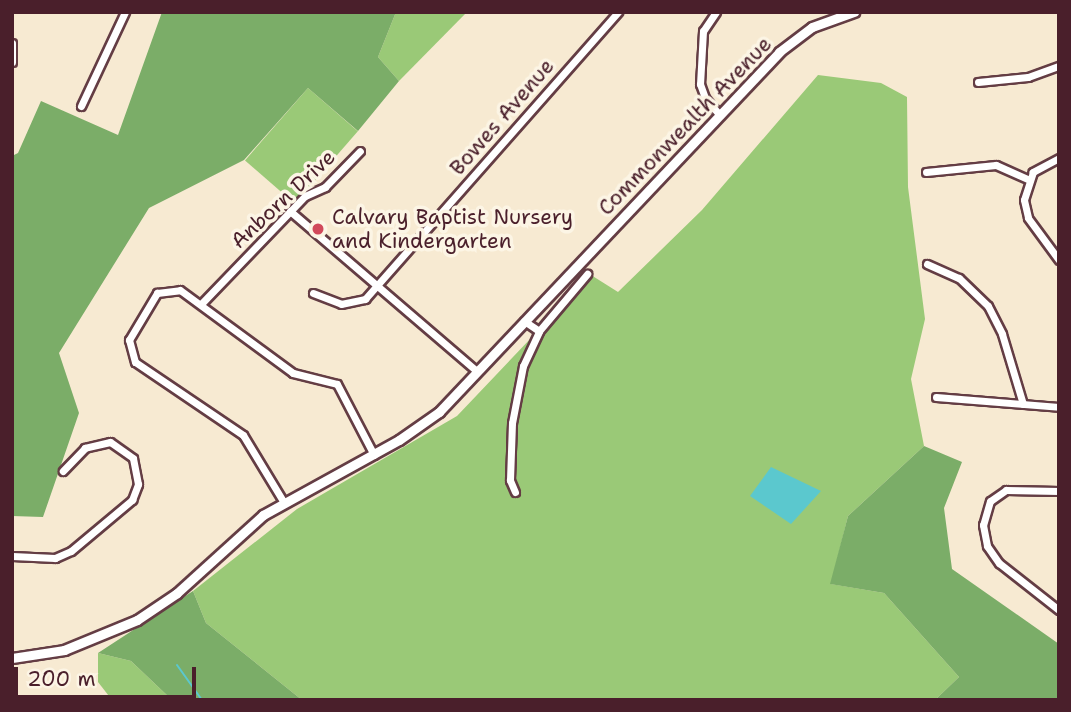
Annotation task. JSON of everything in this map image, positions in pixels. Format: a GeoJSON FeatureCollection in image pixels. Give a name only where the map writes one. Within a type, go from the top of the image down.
{"type":"FeatureCollection","features":[{"type":"Feature","properties":{"kind":"street"},"geometry":{"type":"LineString","coordinates":[[81,106],[125,12]]}},
{"type":"Feature","properties":{"kind":"street","name":"Bowes Avenue"},"geometry":{"type":"LineString","coordinates":[[313,293],[352,303],[365,299],[618,12]]}},
{"type":"Feature","properties":{"kind":"street"},"geometry":{"type":"LineString","coordinates":[[716,12],[703,31],[700,84],[702,95],[719,114]]}},
{"type":"Feature","properties":{"kind":"street","name":"Commonwealth Avenue"},"geometry":{"type":"LineString","coordinates":[[12,658],[64,650],[137,620],[177,593],[283,501],[374,454],[439,412],[790,41],[817,25],[854,12]]}},
{"type":"Feature","properties":{"kind":"street"},"geometry":{"type":"LineString","coordinates":[[12,43],[12,62]]}},
{"type":"Feature","properties":{"kind":"street"},"geometry":{"type":"LineString","coordinates":[[978,82],[1032,76],[1059,66]]}},
{"type":"Feature","properties":{"kind":"street","name":"Anborn Drive"},"geometry":{"type":"LineString","coordinates":[[201,304],[290,211],[325,187],[360,151]]}},
{"type":"Feature","properties":{"kind":"street"},"geometry":{"type":"LineString","coordinates":[[1059,158],[1041,165],[1029,180],[1024,195],[1026,214],[1059,260]]}},
{"type":"Feature","properties":{"kind":"street"},"geometry":{"type":"LineString","coordinates":[[926,172],[996,165],[1029,180]]}},
{"type":"Feature","properties":{"kind":"street"},"geometry":{"type":"LineString","coordinates":[[290,211],[477,371]]}},
{"type":"Feature","properties":{"kind":"street"},"geometry":{"type":"LineString","coordinates":[[927,264],[959,278],[988,306],[1002,334],[1023,404]]}},
{"type":"Feature","properties":{"kind":"street"},"geometry":{"type":"LineString","coordinates":[[515,492],[510,481],[512,422],[523,366],[539,331],[587,274]]}},
{"type":"Feature","properties":{"kind":"street"},"geometry":{"type":"LineString","coordinates":[[283,501],[243,435],[135,362],[129,340],[148,303],[165,289],[180,290],[293,373],[328,380],[344,390],[374,454]]}},
{"type":"Feature","properties":{"kind":"street"},"geometry":{"type":"LineString","coordinates":[[524,321],[539,331]]}},
{"type":"Feature","properties":{"kind":"street"},"geometry":{"type":"LineString","coordinates":[[936,397],[1059,407]]}},
{"type":"Feature","properties":{"kind":"street"},"geometry":{"type":"LineString","coordinates":[[12,556],[55,558],[71,551],[132,500],[138,484],[133,458],[110,442],[85,447],[64,471]]}},
{"type":"Feature","properties":{"kind":"street"},"geometry":{"type":"LineString","coordinates":[[1059,491],[1017,488],[1000,493],[987,507],[983,526],[994,557],[1059,610]]}},
{"type":"Feature","properties":{"kind":"green space"},"geometry":{"type":"Polygon","coordinates":[[[162,12],[396,12],[378,57],[399,81],[358,131],[308,88],[244,160],[149,208],[59,353],[79,413],[43,517],[12,516],[12,156],[18,153],[41,101],[118,135],[162,12]]]}},
{"type":"Feature","properties":{"kind":"green space"},"geometry":{"type":"Polygon","coordinates":[[[396,12],[467,12],[399,81],[378,57],[396,12]]]}},
{"type":"Feature","properties":{"kind":"green space"},"geometry":{"type":"Polygon","coordinates":[[[818,75],[881,83],[907,97],[908,187],[925,319],[911,379],[924,446],[848,516],[831,584],[884,593],[959,677],[935,700],[302,700],[206,623],[193,591],[297,509],[457,416],[591,275],[618,292],[702,210],[818,75]]]}},
{"type":"Feature","properties":{"kind":"green space"},"geometry":{"type":"Polygon","coordinates":[[[308,88],[358,131],[295,204],[245,160],[308,88]]]}},
{"type":"Feature","properties":{"kind":"green space"},"geometry":{"type":"Polygon","coordinates":[[[924,446],[962,462],[944,508],[952,569],[1059,644],[1059,700],[935,700],[959,677],[884,593],[830,584],[848,516],[924,446]]]}},
{"type":"Feature","properties":{"kind":"green space"},"geometry":{"type":"Polygon","coordinates":[[[193,591],[206,623],[302,700],[172,700],[131,661],[98,653],[193,591]]]}},
{"type":"Feature","properties":{"kind":"green space"},"geometry":{"type":"Polygon","coordinates":[[[98,653],[131,661],[172,700],[112,700],[98,682],[98,653]]]}},
{"type":"Feature","properties":{"kind":"water"},"geometry":{"type":"Polygon","coordinates":[[[771,467],[821,491],[791,524],[750,496],[771,467]]]}},
{"type":"Feature","properties":{"kind":"waterway"},"geometry":{"type":"LineString","coordinates":[[177,665],[202,700]]}},
{"type":"Feature","properties":{"kind":"place","name":"Calvary Baptist Nursery and Kindergarten"},"geometry":{"type":"Point","coordinates":[318,229]}}]}
